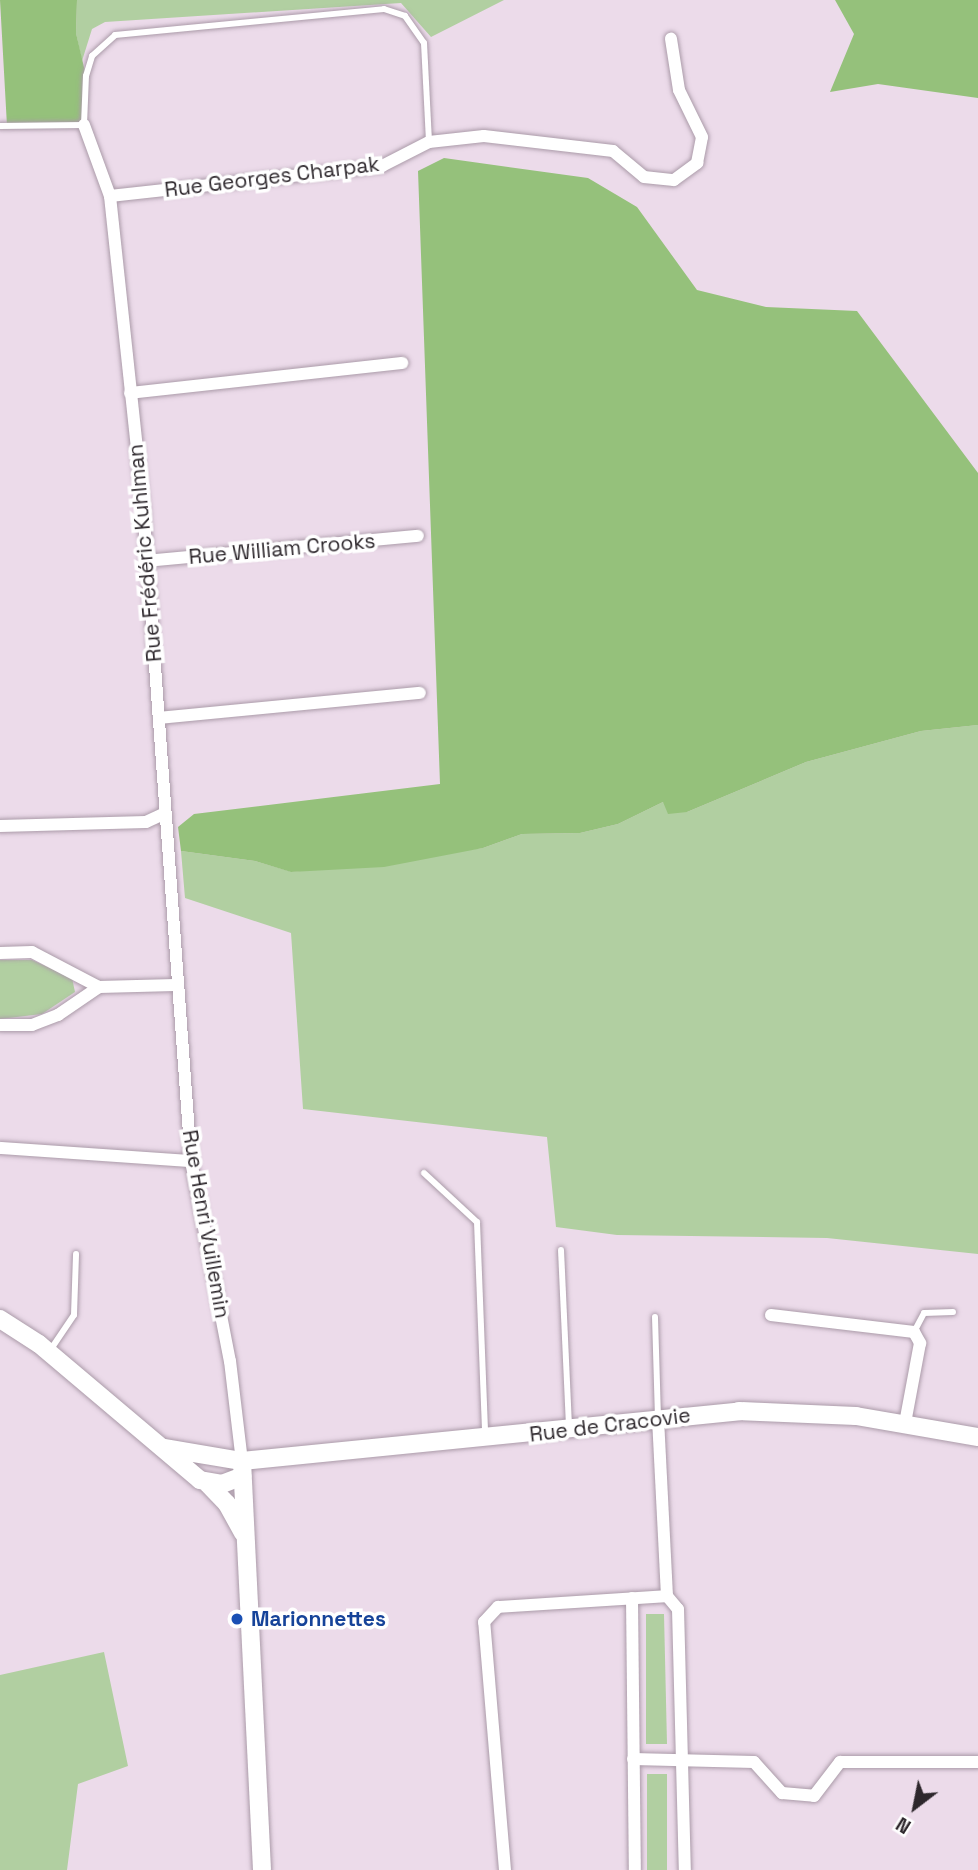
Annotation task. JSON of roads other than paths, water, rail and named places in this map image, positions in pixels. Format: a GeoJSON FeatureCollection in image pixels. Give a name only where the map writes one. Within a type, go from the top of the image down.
{"type":"FeatureCollection","features":[{"type":"Feature","properties":{"kind":"street"},"geometry":{"type":"LineString","coordinates":[[429,142],[484,136],[613,151],[644,177],[674,180],[697,163],[702,137],[679,90],[671,39]]}},
{"type":"Feature","properties":{"kind":"street","name":"Rue Frédéric Kuhlman"},"geometry":{"type":"LineString","coordinates":[[84,125],[110,196],[131,393],[159,718],[163,814],[173,886],[175,985]]}},
{"type":"Feature","properties":{"kind":"street","name":"Rue Georges Charpak"},"geometry":{"type":"LineString","coordinates":[[110,196],[382,166],[429,142]]}},
{"type":"Feature","properties":{"kind":"street"},"geometry":{"type":"LineString","coordinates":[[131,393],[402,363]]}},
{"type":"Feature","properties":{"kind":"street","name":"Rue William Crooks"},"geometry":{"type":"LineString","coordinates":[[146,561],[418,536]]}},
{"type":"Feature","properties":{"kind":"street"},"geometry":{"type":"LineString","coordinates":[[159,718],[420,693]]}},
{"type":"Feature","properties":{"kind":"street"},"geometry":{"type":"LineString","coordinates":[[0,826],[146,822],[163,814]]}},
{"type":"Feature","properties":{"kind":"street"},"geometry":{"type":"LineString","coordinates":[[0,953],[32,952],[99,987],[175,985]]}},
{"type":"Feature","properties":{"kind":"street","name":"Rue Henri Vuillemin"},"geometry":{"type":"LineString","coordinates":[[175,985],[191,1161],[230,1361],[238,1466]]}},
{"type":"Feature","properties":{"kind":"street"},"geometry":{"type":"LineString","coordinates":[[0,1025],[32,1025],[58,1015],[99,987]]}},
{"type":"Feature","properties":{"kind":"street"},"geometry":{"type":"LineString","coordinates":[[0,1148],[191,1161]]}},
{"type":"Feature","properties":{"kind":"street"},"geometry":{"type":"LineString","coordinates":[[771,1315],[914,1332],[920,1343],[905,1423]]}},
{"type":"Feature","properties":{"kind":"street"},"geometry":{"type":"LineString","coordinates":[[0,1319],[48,1352],[208,1484],[227,1504],[243,1533]]}},
{"type":"Feature","properties":{"kind":"street","name":"Rue de Cracovie"},"geometry":{"type":"LineString","coordinates":[[164,1448],[238,1466],[569,1430],[658,1417],[799,1411],[905,1423],[978,1437]]}},
{"type":"Feature","properties":{"kind":"street"},"geometry":{"type":"LineString","coordinates":[[658,1417],[667,1596],[678,1609],[685,1870]]}},
{"type":"Feature","properties":{"kind":"street"},"geometry":{"type":"LineString","coordinates":[[208,1484],[238,1466],[262,1870]]}},
{"type":"Feature","properties":{"kind":"street"},"geometry":{"type":"LineString","coordinates":[[505,1870],[484,1622],[498,1607],[667,1596]]}},
{"type":"Feature","properties":{"kind":"street"},"geometry":{"type":"LineString","coordinates":[[632,1598],[635,1870]]}},
{"type":"Feature","properties":{"kind":"street"},"geometry":{"type":"LineString","coordinates":[[633,1759],[754,1762],[782,1793],[814,1796],[840,1762],[978,1762]]}},
{"type":"Feature","properties":{"kind":"lane"},"geometry":{"type":"LineString","coordinates":[[0,126],[84,125],[86,76],[92,56],[115,35],[384,9],[405,16],[424,43],[429,142]]}},
{"type":"Feature","properties":{"kind":"lane"},"geometry":{"type":"LineString","coordinates":[[424,1173],[477,1222],[485,1438]]}},
{"type":"Feature","properties":{"kind":"lane"},"geometry":{"type":"LineString","coordinates":[[561,1250],[569,1430]]}},
{"type":"Feature","properties":{"kind":"lane"},"geometry":{"type":"LineString","coordinates":[[48,1352],[74,1315],[76,1254]]}},
{"type":"Feature","properties":{"kind":"lane"},"geometry":{"type":"LineString","coordinates":[[914,1332],[923,1313],[953,1312]]}},
{"type":"Feature","properties":{"kind":"lane"},"geometry":{"type":"LineString","coordinates":[[655,1317],[658,1417]]}},
{"type":"Feature","properties":{"kind":"place","name":"Marionnettes"},"geometry":{"type":"Point","coordinates":[237,1619]}}]}
